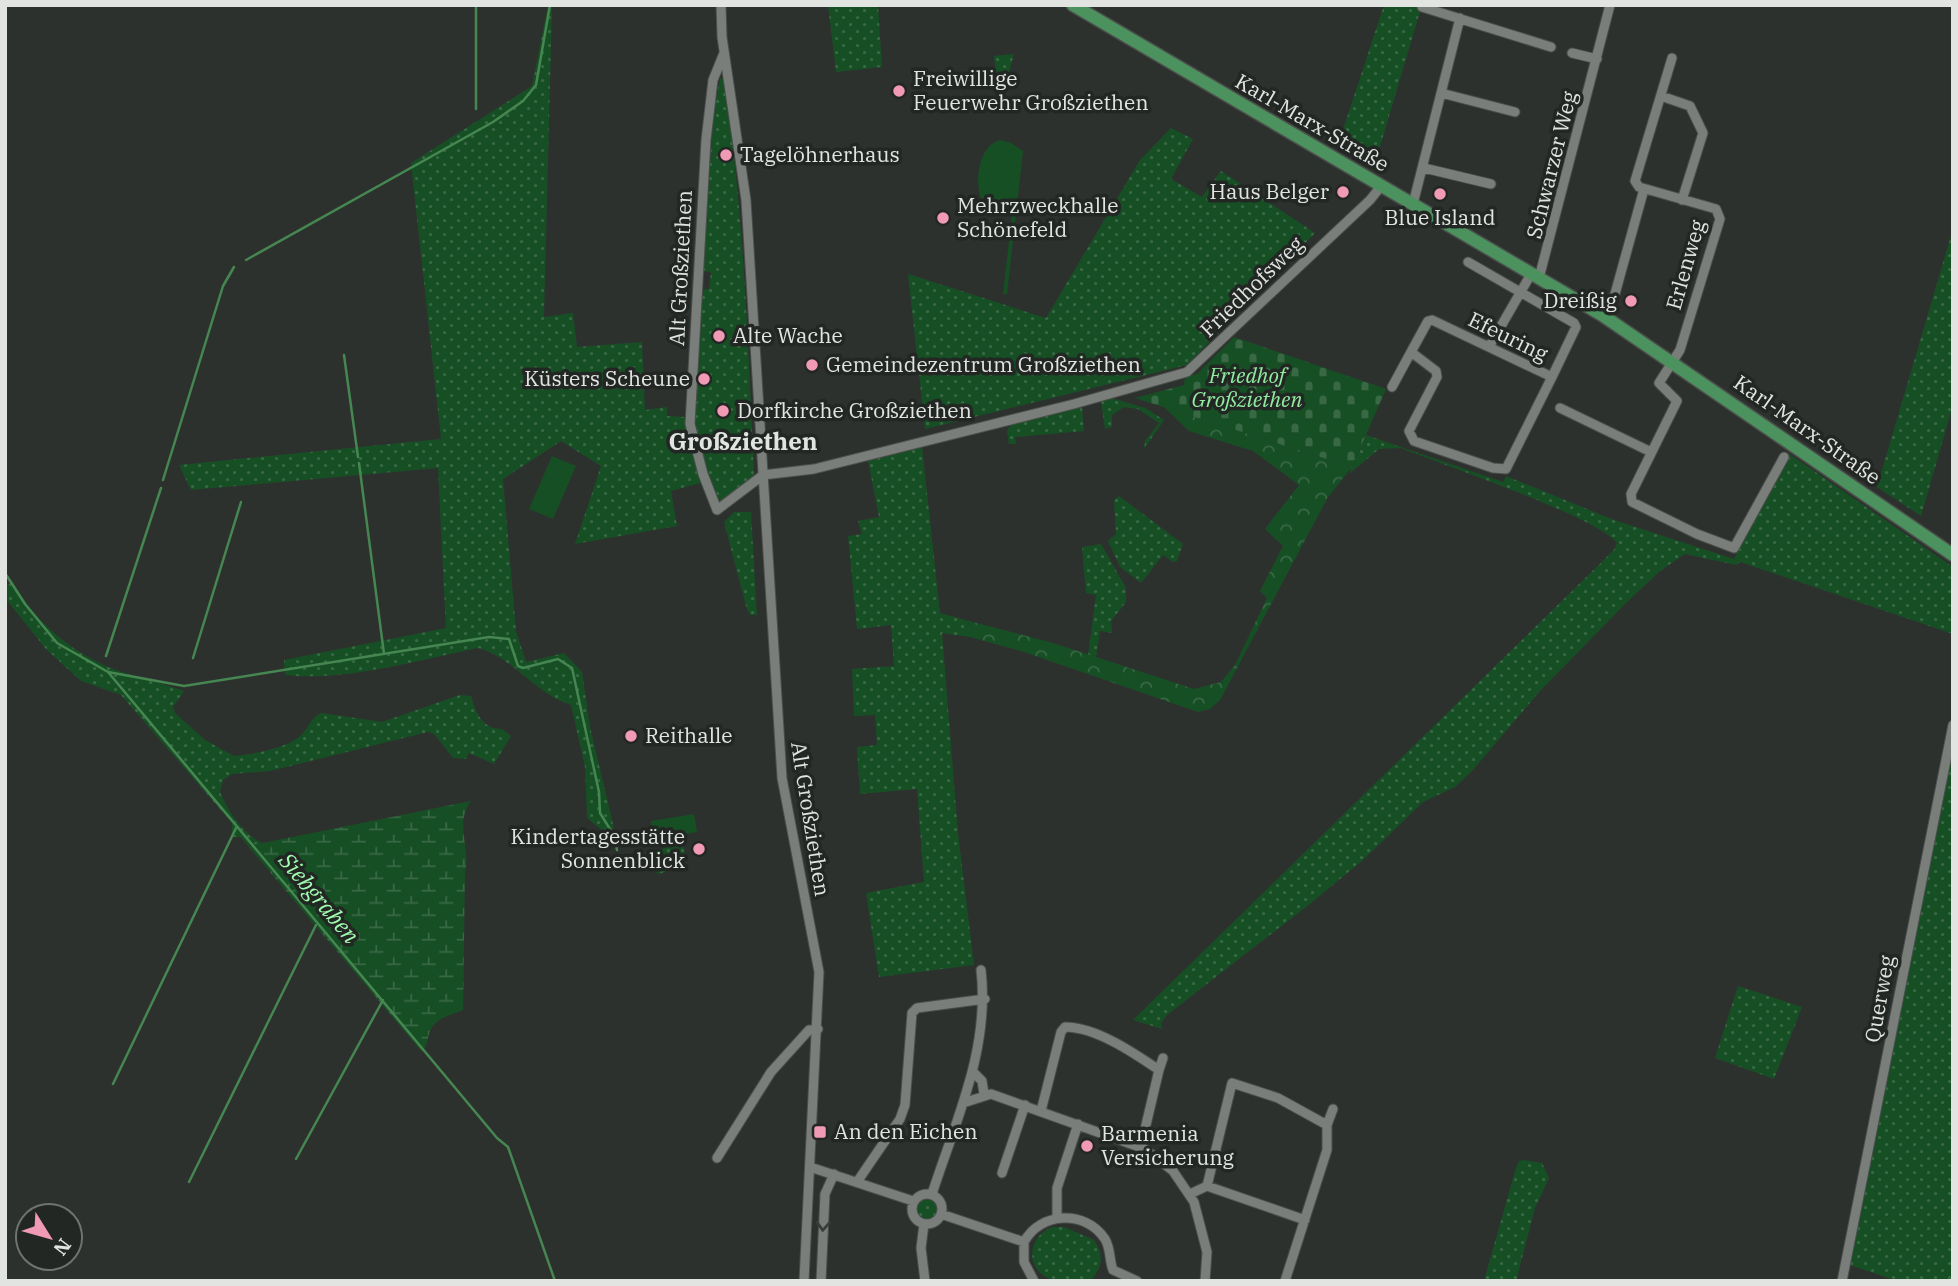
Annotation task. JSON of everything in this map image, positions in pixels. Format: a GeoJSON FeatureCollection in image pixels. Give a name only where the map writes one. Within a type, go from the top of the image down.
{"type":"FeatureCollection","features":[{"type":"Feature","properties":{"kind":"main road","name":"Karl-Marx-Straße"},"geometry":{"type":"LineString","coordinates":[[1073,5],[1602,315],[1953,555]]}},
{"type":"Feature","properties":{"kind":"street","name":"Alt Großziethen"},"geometry":{"type":"LineString","coordinates":[[722,5],[724,53],[746,200],[782,778],[817,960],[818,1029],[804,1281]]}},
{"type":"Feature","properties":{"kind":"street","name":"Schwarzer Weg"},"geometry":{"type":"LineString","coordinates":[[1535,276],[1610,5]]}},
{"type":"Feature","properties":{"kind":"street"},"geometry":{"type":"LineString","coordinates":[[1422,6],[1551,47]]}},
{"type":"Feature","properties":{"kind":"street"},"geometry":{"type":"LineString","coordinates":[[1413,204],[1460,18]]}},
{"type":"Feature","properties":{"kind":"street","name":"Alt Großziethen"},"geometry":{"type":"LineString","coordinates":[[724,53],[713,80],[706,140],[690,424],[703,474],[718,510],[763,475]]}},
{"type":"Feature","properties":{"kind":"street"},"geometry":{"type":"LineString","coordinates":[[1572,53],[1597,59]]}},
{"type":"Feature","properties":{"kind":"street"},"geometry":{"type":"LineString","coordinates":[[1602,315],[1615,293],[1644,189],[1635,181],[1672,58]]}},
{"type":"Feature","properties":{"kind":"street"},"geometry":{"type":"LineString","coordinates":[[1441,93],[1515,112]]}},
{"type":"Feature","properties":{"kind":"street","name":"Erlenweg"},"geometry":{"type":"LineString","coordinates":[[1661,96],[1690,106],[1703,133],[1682,200]]}},
{"type":"Feature","properties":{"kind":"street"},"geometry":{"type":"LineString","coordinates":[[1423,168],[1491,184]]}},
{"type":"Feature","properties":{"kind":"street","name":"Friedhofsweg"},"geometry":{"type":"LineString","coordinates":[[763,475],[814,469],[1074,404],[1187,372],[1382,185]]}},
{"type":"Feature","properties":{"kind":"street","name":"Erlenweg"},"geometry":{"type":"LineString","coordinates":[[1644,189],[1716,209],[1720,219],[1674,362]]}},
{"type":"Feature","properties":{"kind":"street"},"geometry":{"type":"LineString","coordinates":[[1468,262],[1576,327],[1552,377]]}},
{"type":"Feature","properties":{"kind":"street"},"geometry":{"type":"LineString","coordinates":[[1489,347],[1520,293],[1535,276]]}},
{"type":"Feature","properties":{"kind":"street","name":"Efeuring"},"geometry":{"type":"LineString","coordinates":[[1392,387],[1427,321],[1432,320],[1552,377],[1511,466],[1502,470],[1414,441],[1409,431],[1437,377],[1436,371],[1411,352]]}},
{"type":"Feature","properties":{"kind":"street"},"geometry":{"type":"LineString","coordinates":[[1674,362],[1659,383],[1677,401],[1631,494],[1632,502],[1730,548],[1738,545],[1784,457]]}},
{"type":"Feature","properties":{"kind":"street"},"geometry":{"type":"LineString","coordinates":[[1560,408],[1651,452]]}},
{"type":"Feature","properties":{"kind":"street","name":"Querweg"},"geometry":{"type":"LineString","coordinates":[[1842,1281],[1953,724]]}},
{"type":"Feature","properties":{"kind":"street"},"geometry":{"type":"LineString","coordinates":[[932,1194],[982,1037],[985,999],[981,970]]}},
{"type":"Feature","properties":{"kind":"street"},"geometry":{"type":"LineString","coordinates":[[857,1182],[900,1119],[905,1105],[912,1013],[917,1008],[985,999]]}},
{"type":"Feature","properties":{"kind":"street"},"geometry":{"type":"LineString","coordinates":[[1041,1111],[1065,1027],[1106,1039],[1159,1070]]}},
{"type":"Feature","properties":{"kind":"street"},"geometry":{"type":"LineString","coordinates":[[717,1158],[771,1072],[809,1030],[818,1029]]}},
{"type":"Feature","properties":{"kind":"street"},"geometry":{"type":"LineString","coordinates":[[1142,1146],[1163,1058]]}},
{"type":"Feature","properties":{"kind":"street"},"geometry":{"type":"LineString","coordinates":[[973,1072],[982,1081],[984,1094]]}},
{"type":"Feature","properties":{"kind":"street"},"geometry":{"type":"LineString","coordinates":[[1207,1186],[1230,1081],[1278,1098],[1327,1125]]}},
{"type":"Feature","properties":{"kind":"street"},"geometry":{"type":"LineString","coordinates":[[963,1103],[984,1094],[1025,1105],[1142,1146],[1173,1171],[1190,1194],[1204,1234],[1205,1281]]}},
{"type":"Feature","properties":{"kind":"street"},"geometry":{"type":"LineString","coordinates":[[1002,1173],[1025,1105]]}},
{"type":"Feature","properties":{"kind":"street"},"geometry":{"type":"LineString","coordinates":[[1285,1281],[1327,1150],[1327,1125],[1333,1108]]}},
{"type":"Feature","properties":{"kind":"street"},"geometry":{"type":"LineString","coordinates":[[1057,1217],[1057,1188],[1078,1124]]}},
{"type":"Feature","properties":{"kind":"street"},"geometry":{"type":"LineString","coordinates":[[810,1167],[913,1201]]}},
{"type":"Feature","properties":{"kind":"street"},"geometry":{"type":"LineString","coordinates":[[821,1281],[825,1194],[834,1174]]}},
{"type":"Feature","properties":{"kind":"street"},"geometry":{"type":"LineString","coordinates":[[1190,1194],[1207,1186],[1305,1220]]}},
{"type":"Feature","properties":{"kind":"street"},"geometry":{"type":"LineString","coordinates":[[932,1194],[939,1200],[941,1214],[937,1221],[924,1224],[913,1216],[913,1201],[919,1195],[932,1194]]}},
{"type":"Feature","properties":{"kind":"street"},"geometry":{"type":"LineString","coordinates":[[941,1214],[1024,1242]]}},
{"type":"Feature","properties":{"kind":"street"},"geometry":{"type":"LineString","coordinates":[[1034,1281],[1024,1262],[1024,1242],[1042,1222],[1057,1217],[1098,1231],[1109,1247],[1113,1270],[1137,1281]]}},
{"type":"Feature","properties":{"kind":"street"},"geometry":{"type":"LineString","coordinates":[[923,1280],[921,1248],[924,1224]]}},
{"type":"Feature","properties":{"kind":"green space"},"geometry":{"type":"Polygon","coordinates":[[[548,5],[552,5],[544,317],[573,313],[577,347],[642,342],[645,410],[667,407],[667,416],[685,417],[696,410],[700,289],[709,289],[711,272],[702,271],[714,112],[720,78],[724,80],[731,129],[744,277],[754,476],[712,507],[700,483],[671,491],[677,526],[575,544],[601,466],[561,441],[503,479],[516,631],[526,662],[564,653],[582,672],[590,727],[614,828],[604,832],[587,818],[585,767],[571,705],[546,693],[491,653],[478,648],[356,673],[285,675],[284,660],[446,628],[438,468],[191,490],[179,465],[441,439],[411,163],[532,86],[548,5]]]}},
{"type":"Feature","properties":{"kind":"green space"},"geometry":{"type":"Polygon","coordinates":[[[828,5],[878,5],[882,67],[836,72],[828,5]]]}},
{"type":"Feature","properties":{"kind":"green space"},"geometry":{"type":"Polygon","coordinates":[[[1384,5],[1422,5],[1373,170],[1337,148],[1384,5]]]}},
{"type":"Feature","properties":{"kind":"green space"},"geometry":{"type":"Polygon","coordinates":[[[1014,54],[1006,83],[997,85],[994,56],[1014,54]]]}},
{"type":"Feature","properties":{"kind":"green space"},"geometry":{"type":"Polygon","coordinates":[[[1171,128],[1193,139],[1171,179],[1202,197],[1221,171],[1315,233],[1187,365],[925,429],[908,274],[1046,318],[1140,160],[1171,128]]]}},
{"type":"Feature","properties":{"kind":"green space"},"geometry":{"type":"Polygon","coordinates":[[[1000,140],[1023,151],[1007,294],[1003,294],[1013,205],[999,211],[988,209],[978,187],[982,157],[990,146],[1000,140]]]}},
{"type":"Feature","properties":{"kind":"green space"},"geometry":{"type":"Polygon","coordinates":[[[1953,229],[1953,405],[1921,516],[1877,487],[1953,229]]]}},
{"type":"Feature","properties":{"kind":"green space","name":"Friedhof Großziethen"},"geometry":{"type":"Polygon","coordinates":[[[1234,337],[1386,389],[1352,467],[1135,398],[1184,385],[1185,377],[1197,374],[1234,337]]]}},
{"type":"Feature","properties":{"kind":"green space"},"geometry":{"type":"Polygon","coordinates":[[[1111,398],[1145,408],[1164,420],[1144,449],[1145,441],[1159,423],[1138,409],[1124,407],[1112,415],[1112,427],[1105,429],[1101,401],[1111,398]]]}},
{"type":"Feature","properties":{"kind":"green space"},"geometry":{"type":"Polygon","coordinates":[[[1082,406],[1084,431],[1015,437],[1016,444],[1009,444],[1007,431],[1011,424],[1082,406]]]}},
{"type":"Feature","properties":{"kind":"green space"},"geometry":{"type":"Polygon","coordinates":[[[1164,407],[1352,467],[1328,497],[1220,700],[1210,709],[1198,712],[1021,651],[970,637],[966,631],[969,621],[1053,643],[1194,689],[1221,682],[1235,665],[1267,598],[1260,591],[1283,546],[1265,529],[1299,485],[1253,451],[1189,431],[1164,407]]]}},
{"type":"Feature","properties":{"kind":"green space"},"geometry":{"type":"Polygon","coordinates":[[[1366,435],[1503,482],[1506,476],[1614,520],[1734,559],[1788,453],[1953,567],[1953,634],[1740,562],[1736,565],[1685,554],[1660,571],[1626,603],[1540,691],[1472,771],[1455,787],[1423,802],[1363,860],[1167,1015],[1161,1023],[1162,1029],[1133,1020],[1614,550],[1617,543],[1581,519],[1401,448],[1379,449],[1349,474],[1366,435]]]}},
{"type":"Feature","properties":{"kind":"green space"},"geometry":{"type":"Polygon","coordinates":[[[922,447],[940,613],[969,621],[966,631],[970,637],[942,633],[958,833],[974,965],[879,977],[866,893],[924,882],[917,789],[860,794],[857,747],[877,745],[875,715],[854,716],[852,669],[894,666],[891,625],[857,629],[848,536],[862,534],[858,521],[879,517],[868,461],[922,447]]]}},
{"type":"Feature","properties":{"kind":"green space"},"geometry":{"type":"Polygon","coordinates":[[[552,456],[576,466],[553,519],[529,509],[552,456]]]}},
{"type":"Feature","properties":{"kind":"green space"},"geometry":{"type":"Polygon","coordinates":[[[1119,496],[1183,544],[1177,561],[1173,562],[1163,555],[1141,583],[1120,567],[1108,541],[1116,534],[1114,500],[1119,496]]]}},
{"type":"Feature","properties":{"kind":"green space"},"geometry":{"type":"Polygon","coordinates":[[[734,512],[751,512],[757,615],[750,615],[746,606],[724,522],[734,512]]]}},
{"type":"Feature","properties":{"kind":"green space"},"geometry":{"type":"Polygon","coordinates":[[[1101,544],[1126,588],[1126,602],[1111,621],[1112,633],[1100,631],[1096,657],[1088,655],[1096,595],[1086,593],[1082,547],[1101,544]]]}},
{"type":"Feature","properties":{"kind":"green space"},"geometry":{"type":"Polygon","coordinates":[[[12,581],[32,611],[73,648],[105,666],[184,691],[173,707],[175,713],[205,740],[234,756],[285,745],[299,737],[315,717],[322,713],[382,722],[460,695],[471,696],[485,723],[502,729],[511,736],[494,764],[469,753],[466,759],[453,758],[434,734],[428,732],[270,771],[232,774],[223,780],[220,792],[237,821],[262,843],[248,846],[241,837],[232,837],[232,823],[121,695],[81,681],[46,649],[5,598],[5,587],[12,581]]]}},
{"type":"Feature","properties":{"kind":"green space"},"geometry":{"type":"Polygon","coordinates":[[[1953,738],[1953,1281],[1897,1281],[1850,1265],[1953,738]]]}},
{"type":"Feature","properties":{"kind":"green space"},"geometry":{"type":"Polygon","coordinates":[[[471,801],[466,810],[463,827],[466,864],[463,1010],[444,1017],[432,1027],[422,1052],[248,846],[471,801]]]}},
{"type":"Feature","properties":{"kind":"green space"},"geometry":{"type":"Polygon","coordinates":[[[694,814],[697,832],[654,840],[651,821],[694,814]]]}},
{"type":"Feature","properties":{"kind":"green space"},"geometry":{"type":"Polygon","coordinates":[[[683,843],[686,860],[661,874],[644,869],[641,859],[644,854],[683,843]]]}},
{"type":"Feature","properties":{"kind":"green space"},"geometry":{"type":"Polygon","coordinates":[[[1738,986],[1802,1007],[1774,1079],[1715,1058],[1738,986]]]}},
{"type":"Feature","properties":{"kind":"green space"},"geometry":{"type":"Polygon","coordinates":[[[1519,1161],[1542,1163],[1549,1178],[1535,1208],[1516,1281],[1484,1281],[1515,1171],[1519,1161]]]}},
{"type":"Feature","properties":{"kind":"green space"},"geometry":{"type":"Polygon","coordinates":[[[927,1198],[935,1201],[938,1209],[935,1217],[927,1220],[919,1217],[916,1209],[919,1201],[927,1198]]]}},
{"type":"Feature","properties":{"kind":"green space"},"geometry":{"type":"Polygon","coordinates":[[[1052,1227],[1064,1227],[1094,1240],[1101,1261],[1091,1280],[1053,1280],[1040,1273],[1035,1266],[1032,1251],[1038,1237],[1052,1227]]]}},
{"type":"Feature","properties":{"kind":"waterway"},"geometry":{"type":"LineString","coordinates":[[476,5],[476,109]]}},
{"type":"Feature","properties":{"kind":"waterway"},"geometry":{"type":"LineString","coordinates":[[246,260],[493,122],[523,101],[536,85],[550,5]]}},
{"type":"Feature","properties":{"kind":"waterway"},"geometry":{"type":"LineString","coordinates":[[163,480],[223,286],[234,267]]}},
{"type":"Feature","properties":{"kind":"waterway"},"geometry":{"type":"LineString","coordinates":[[344,355],[358,457]]}},
{"type":"Feature","properties":{"kind":"waterway"},"geometry":{"type":"LineString","coordinates":[[359,463],[384,654]]}},
{"type":"Feature","properties":{"kind":"waterway"},"geometry":{"type":"LineString","coordinates":[[106,656],[161,488]]}},
{"type":"Feature","properties":{"kind":"waterway"},"geometry":{"type":"LineString","coordinates":[[193,658],[241,502]]}},
{"type":"Feature","properties":{"kind":"waterway","name":"Siebgraben"},"geometry":{"type":"LineString","coordinates":[[5,573],[25,604],[57,643],[108,672],[497,1138],[508,1147],[555,1281]]}},
{"type":"Feature","properties":{"kind":"waterway"},"geometry":{"type":"LineString","coordinates":[[108,672],[184,686],[489,637],[509,639],[518,666],[523,668],[558,659],[572,668],[599,792],[600,813],[613,834],[617,850]]}},
{"type":"Feature","properties":{"kind":"waterway"},"geometry":{"type":"LineString","coordinates":[[113,1084],[236,828]]}},
{"type":"Feature","properties":{"kind":"waterway"},"geometry":{"type":"LineString","coordinates":[[189,1182],[316,925]]}},
{"type":"Feature","properties":{"kind":"waterway"},"geometry":{"type":"LineString","coordinates":[[296,1159],[383,1000]]}},
{"type":"Feature","properties":{"kind":"place","name":"Freiwillige Feuerwehr Großziethen"},"geometry":{"type":"Point","coordinates":[899,91]}},
{"type":"Feature","properties":{"kind":"place","name":"Tagelöhnerhaus"},"geometry":{"type":"Point","coordinates":[726,155]}},
{"type":"Feature","properties":{"kind":"place","name":"Haus Belger"},"geometry":{"type":"Point","coordinates":[1343,192]}},
{"type":"Feature","properties":{"kind":"place","name":"Blue Island"},"geometry":{"type":"Point","coordinates":[1440,194]}},
{"type":"Feature","properties":{"kind":"place","name":"Mehrzweckhalle Schönefeld"},"geometry":{"type":"Point","coordinates":[943,218]}},
{"type":"Feature","properties":{"kind":"place","name":"Dreißig"},"geometry":{"type":"Point","coordinates":[1631,301]}},
{"type":"Feature","properties":{"kind":"place","name":"Alte Wache"},"geometry":{"type":"Point","coordinates":[719,336]}},
{"type":"Feature","properties":{"kind":"place","name":"Gemeindezentrum Großziethen"},"geometry":{"type":"Point","coordinates":[812,365]}},
{"type":"Feature","properties":{"kind":"place","name":"Küsters Scheune"},"geometry":{"type":"Point","coordinates":[704,379]}},
{"type":"Feature","properties":{"kind":"place","name":"Dorfkirche Großziethen"},"geometry":{"type":"Point","coordinates":[723,411]}},
{"type":"Feature","properties":{"kind":"place","name":"Reithalle"},"geometry":{"type":"Point","coordinates":[631,736]}},
{"type":"Feature","properties":{"kind":"place","name":"Kindertagesstätte Sonnenblick"},"geometry":{"type":"Point","coordinates":[699,849]}},
{"type":"Feature","properties":{"kind":"place","name":"An den Eichen"},"geometry":{"type":"Point","coordinates":[820,1132]}},
{"type":"Feature","properties":{"kind":"place","name":"Barmenia Versicherung"},"geometry":{"type":"Point","coordinates":[1087,1146]}},
{"type":"Feature","properties":{"kind":"district","name":"Großziethen"},"geometry":{"type":"Point","coordinates":[743,442]}}]}
